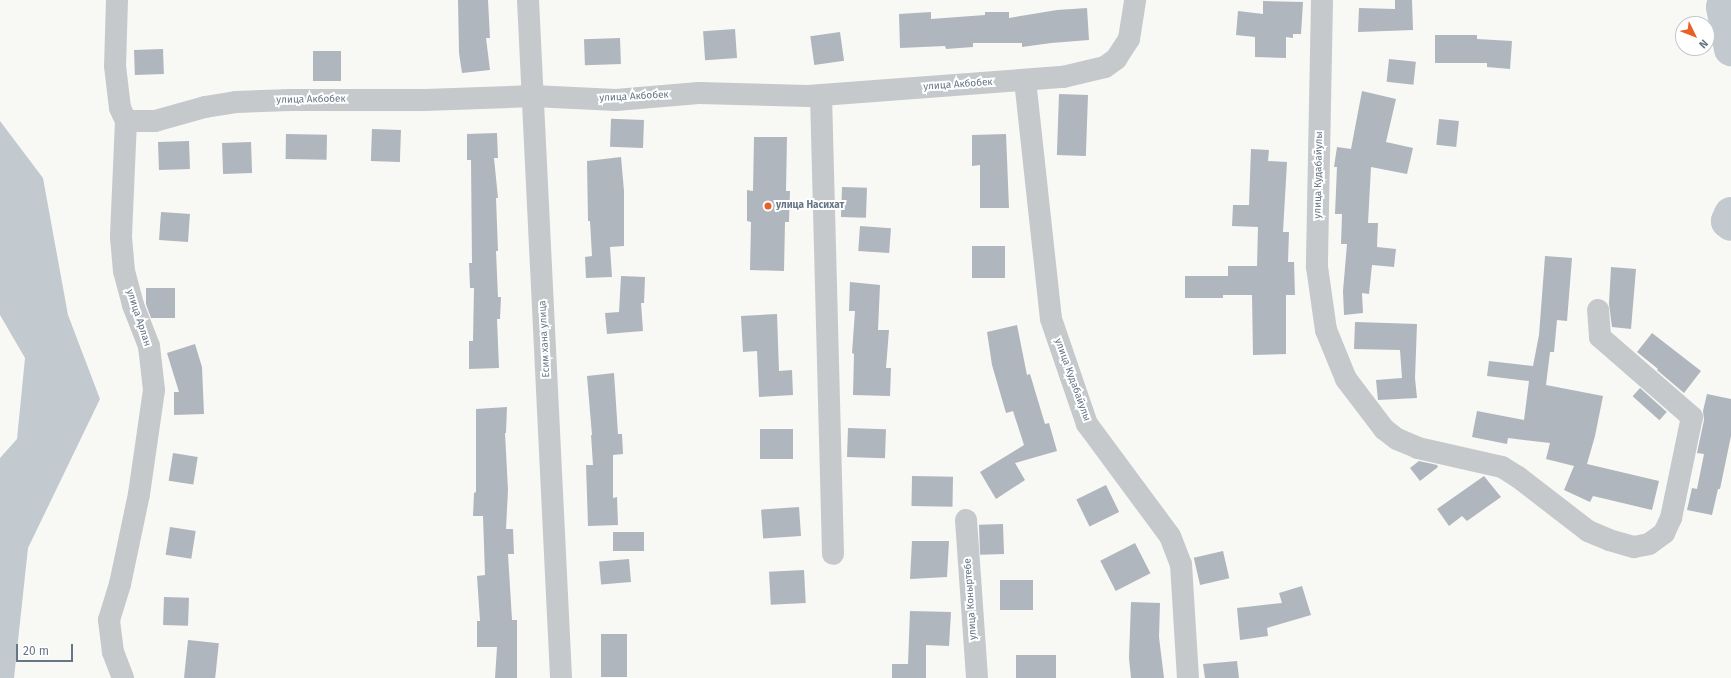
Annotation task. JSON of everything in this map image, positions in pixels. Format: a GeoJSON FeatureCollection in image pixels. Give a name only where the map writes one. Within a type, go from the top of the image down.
{"type":"FeatureCollection","features":[{"type":"Feature","properties":{"kind":"street","name":"улица Арлан"},"geometry":{"type":"LineString","coordinates":[[117,0],[115,66],[120,108],[126,121],[121,236],[124,271],[133,305],[148,346],[154,390],[138,501],[120,584],[109,620],[113,652],[123,678]]}},
{"type":"Feature","properties":{"kind":"street","name":"Есим хана улица"},"geometry":{"type":"LineString","coordinates":[[528,0],[561,678]]}},
{"type":"Feature","properties":{"kind":"street","name":"улица Акбобек"},"geometry":{"type":"LineString","coordinates":[[126,121],[156,121],[205,107],[236,102],[291,100],[425,100],[533,96],[616,100],[699,93],[821,95],[1063,77],[1105,67],[1116,59],[1129,39],[1135,0]]}},
{"type":"Feature","properties":{"kind":"street","name":"улица Кудабайулы"},"geometry":{"type":"LineString","coordinates":[[1322,0],[1317,267],[1326,330],[1346,379],[1384,429],[1397,440],[1418,448],[1502,467],[1518,477],[1588,531],[1634,547],[1650,544],[1664,533],[1670,518],[1692,417],[1600,337],[1598,310]]}},
{"type":"Feature","properties":{"kind":"street","name":"улица Кудабайулы"},"geometry":{"type":"LineString","coordinates":[[1025,80],[1051,319],[1087,424],[1170,536],[1181,564],[1188,678]]}},
{"type":"Feature","properties":{"kind":"street"},"geometry":{"type":"LineString","coordinates":[[821,95],[833,554]]}},
{"type":"Feature","properties":{"kind":"street","name":"улица Коныртебе"},"geometry":{"type":"LineString","coordinates":[[966,520],[977,678]]}},
{"type":"Feature","properties":{"kind":"shaded area"},"geometry":{"type":"Polygon","coordinates":[[[0,121],[43,178],[68,315],[100,399],[28,548],[14,678],[0,678],[0,458],[17,439],[25,358],[0,315],[0,121]]]}},
{"type":"Feature","properties":{"kind":"building"},"geometry":{"type":"Polygon","coordinates":[[[458,0],[488,0],[490,38],[486,38],[490,70],[462,73],[459,53],[458,0]]]}},
{"type":"Feature","properties":{"kind":"building"},"geometry":{"type":"Polygon","coordinates":[[[1395,0],[1412,0],[1413,30],[1358,32],[1359,8],[1395,9],[1395,0]]]}},
{"type":"Feature","properties":{"kind":"building"},"geometry":{"type":"Polygon","coordinates":[[[1263,1],[1303,2],[1301,34],[1293,34],[1293,38],[1286,37],[1286,58],[1255,57],[1255,37],[1236,35],[1238,11],[1263,14],[1263,1]]]}},
{"type":"Feature","properties":{"kind":"building"},"geometry":{"type":"Polygon","coordinates":[[[1087,8],[1089,40],[1022,47],[1022,43],[973,43],[973,47],[946,49],[945,46],[900,48],[899,14],[931,12],[931,19],[985,15],[985,12],[1009,12],[1009,18],[1057,10],[1087,8]]]}},
{"type":"Feature","properties":{"kind":"building"},"geometry":{"type":"Polygon","coordinates":[[[735,29],[737,58],[705,60],[703,31],[735,29]]]}},
{"type":"Feature","properties":{"kind":"building"},"geometry":{"type":"Polygon","coordinates":[[[840,32],[844,61],[814,65],[810,36],[840,32]]]}},
{"type":"Feature","properties":{"kind":"building"},"geometry":{"type":"Polygon","coordinates":[[[1435,35],[1477,35],[1477,39],[1512,41],[1510,69],[1487,67],[1487,63],[1435,63],[1435,35]]]}},
{"type":"Feature","properties":{"kind":"building"},"geometry":{"type":"Polygon","coordinates":[[[620,38],[621,64],[585,65],[584,39],[620,38]]]}},
{"type":"Feature","properties":{"kind":"building"},"geometry":{"type":"Polygon","coordinates":[[[163,49],[164,74],[135,75],[134,50],[163,49]]]}},
{"type":"Feature","properties":{"kind":"building"},"geometry":{"type":"Polygon","coordinates":[[[313,51],[341,51],[341,81],[313,81],[313,51]]]}},
{"type":"Feature","properties":{"kind":"building"},"geometry":{"type":"Polygon","coordinates":[[[1389,59],[1416,62],[1413,85],[1387,82],[1389,59]]]}},
{"type":"Feature","properties":{"kind":"building"},"geometry":{"type":"Polygon","coordinates":[[[1362,91],[1396,99],[1386,142],[1413,148],[1407,174],[1371,167],[1368,223],[1378,223],[1377,247],[1396,249],[1394,267],[1372,265],[1369,294],[1362,293],[1363,313],[1344,315],[1343,291],[1347,244],[1341,244],[1342,214],[1335,214],[1337,167],[1334,167],[1337,147],[1351,149],[1362,91]]]}},
{"type":"Feature","properties":{"kind":"building"},"geometry":{"type":"Polygon","coordinates":[[[1059,94],[1088,95],[1086,156],[1057,155],[1059,94]]]}},
{"type":"Feature","properties":{"kind":"building"},"geometry":{"type":"Polygon","coordinates":[[[611,119],[644,120],[643,148],[610,147],[611,119]]]}},
{"type":"Feature","properties":{"kind":"building"},"geometry":{"type":"Polygon","coordinates":[[[1439,119],[1459,121],[1456,147],[1436,145],[1439,119]]]}},
{"type":"Feature","properties":{"kind":"building"},"geometry":{"type":"Polygon","coordinates":[[[372,129],[401,130],[400,162],[371,161],[372,129]]]}},
{"type":"Feature","properties":{"kind":"building"},"geometry":{"type":"Polygon","coordinates":[[[497,133],[498,158],[494,158],[498,198],[496,198],[498,251],[496,251],[498,297],[501,297],[500,319],[497,319],[499,368],[469,369],[469,341],[473,341],[474,288],[470,288],[469,263],[472,263],[471,160],[467,160],[467,134],[497,133]]]}},
{"type":"Feature","properties":{"kind":"building"},"geometry":{"type":"Polygon","coordinates":[[[286,134],[327,135],[327,160],[286,159],[286,134]]]}},
{"type":"Feature","properties":{"kind":"building"},"geometry":{"type":"Polygon","coordinates":[[[1006,134],[1009,208],[980,208],[980,165],[972,166],[972,135],[1006,134]]]}},
{"type":"Feature","properties":{"kind":"building"},"geometry":{"type":"Polygon","coordinates":[[[754,137],[787,137],[786,191],[790,191],[789,222],[785,222],[784,271],[750,270],[751,222],[747,221],[747,190],[753,191],[754,137]]]}},
{"type":"Feature","properties":{"kind":"building"},"geometry":{"type":"Polygon","coordinates":[[[189,141],[190,169],[159,170],[158,142],[189,141]]]}},
{"type":"Feature","properties":{"kind":"building"},"geometry":{"type":"Polygon","coordinates":[[[251,142],[252,173],[223,174],[222,143],[251,142]]]}},
{"type":"Feature","properties":{"kind":"building"},"geometry":{"type":"Polygon","coordinates":[[[1251,149],[1269,150],[1268,161],[1287,162],[1283,232],[1289,232],[1288,262],[1294,262],[1295,295],[1286,295],[1286,354],[1253,355],[1252,295],[1223,295],[1223,298],[1185,298],[1185,276],[1228,276],[1228,266],[1257,266],[1258,227],[1232,226],[1233,205],[1249,205],[1251,149]]]}},
{"type":"Feature","properties":{"kind":"building"},"geometry":{"type":"Polygon","coordinates":[[[621,157],[624,191],[624,246],[610,247],[612,277],[586,278],[585,257],[592,256],[590,221],[588,221],[587,161],[621,157]]]}},
{"type":"Feature","properties":{"kind":"building","name":"улица Насихат"},"geometry":{"type":"Polygon","coordinates":[[[842,187],[867,188],[866,218],[841,217],[842,187]]]}},
{"type":"Feature","properties":{"kind":"building"},"geometry":{"type":"Polygon","coordinates":[[[161,212],[190,214],[188,242],[159,240],[161,212]]]}},
{"type":"Feature","properties":{"kind":"building","name":"улица Насихат"},"geometry":{"type":"Polygon","coordinates":[[[860,226],[891,228],[889,253],[858,251],[860,226]]]}},
{"type":"Feature","properties":{"kind":"building"},"geometry":{"type":"Polygon","coordinates":[[[972,246],[1005,246],[1005,278],[972,278],[972,246]]]}},
{"type":"Feature","properties":{"kind":"building"},"geometry":{"type":"Polygon","coordinates":[[[1545,256],[1572,258],[1567,321],[1557,320],[1554,352],[1550,352],[1546,385],[1603,396],[1595,436],[1587,464],[1659,481],[1652,510],[1593,496],[1590,502],[1564,490],[1574,466],[1546,459],[1550,443],[1508,438],[1507,444],[1472,437],[1477,411],[1524,420],[1529,381],[1487,376],[1489,361],[1533,366],[1539,335],[1545,256]]]}},
{"type":"Feature","properties":{"kind":"building"},"geometry":{"type":"Polygon","coordinates":[[[1611,267],[1636,269],[1631,329],[1612,327],[1609,304],[1611,267]]]}},
{"type":"Feature","properties":{"kind":"building"},"geometry":{"type":"Polygon","coordinates":[[[621,276],[645,277],[644,303],[641,303],[643,331],[607,334],[605,313],[619,312],[621,276]]]}},
{"type":"Feature","properties":{"kind":"building"},"geometry":{"type":"Polygon","coordinates":[[[850,282],[880,285],[878,330],[889,330],[886,368],[891,368],[890,396],[853,395],[854,354],[852,353],[855,311],[849,311],[850,282]]]}},
{"type":"Feature","properties":{"kind":"building"},"geometry":{"type":"Polygon","coordinates":[[[146,288],[175,288],[175,318],[151,318],[146,304],[146,288]]]}},
{"type":"Feature","properties":{"kind":"building"},"geometry":{"type":"Polygon","coordinates":[[[777,314],[779,371],[792,370],[793,395],[759,397],[757,351],[743,352],[741,316],[777,314]]]}},
{"type":"Feature","properties":{"kind":"building"},"geometry":{"type":"Polygon","coordinates":[[[1355,322],[1417,324],[1415,378],[1417,398],[1378,400],[1376,380],[1402,378],[1400,350],[1354,349],[1355,322]]]}},
{"type":"Feature","properties":{"kind":"building"},"geometry":{"type":"Polygon","coordinates":[[[1017,325],[1027,375],[1030,374],[1045,424],[1049,423],[1057,451],[1015,463],[1025,480],[996,499],[980,472],[1024,445],[1013,411],[1006,413],[992,365],[987,332],[1017,325]]]}},
{"type":"Feature","properties":{"kind":"building"},"geometry":{"type":"Polygon","coordinates":[[[1652,333],[1701,371],[1684,393],[1637,352],[1652,333]]]}},
{"type":"Feature","properties":{"kind":"building"},"geometry":{"type":"Polygon","coordinates":[[[195,344],[202,367],[204,414],[174,415],[174,392],[179,392],[167,353],[195,344]]]}},
{"type":"Feature","properties":{"kind":"building"},"geometry":{"type":"Polygon","coordinates":[[[614,373],[618,434],[622,434],[623,454],[613,455],[613,498],[617,497],[618,525],[588,526],[586,465],[593,465],[587,376],[614,373]]]}},
{"type":"Feature","properties":{"kind":"building"},"geometry":{"type":"Polygon","coordinates":[[[1640,388],[1667,412],[1659,420],[1633,396],[1640,388]]]}},
{"type":"Feature","properties":{"kind":"building"},"geometry":{"type":"Polygon","coordinates":[[[1707,394],[1731,399],[1731,436],[1720,489],[1718,489],[1712,515],[1687,510],[1692,488],[1697,489],[1704,454],[1697,453],[1704,420],[1703,411],[1707,394]]]}},
{"type":"Feature","properties":{"kind":"building"},"geometry":{"type":"Polygon","coordinates":[[[507,407],[505,433],[508,490],[506,529],[513,529],[514,554],[508,554],[512,620],[517,620],[517,678],[495,678],[497,647],[477,647],[477,621],[480,621],[477,576],[485,575],[483,516],[473,516],[474,493],[476,492],[476,409],[507,407]]]}},
{"type":"Feature","properties":{"kind":"building"},"geometry":{"type":"Polygon","coordinates":[[[848,428],[886,429],[885,458],[847,457],[848,428]]]}},
{"type":"Feature","properties":{"kind":"building"},"geometry":{"type":"Polygon","coordinates":[[[760,429],[793,429],[793,459],[760,459],[760,429]]]}},
{"type":"Feature","properties":{"kind":"building"},"geometry":{"type":"Polygon","coordinates":[[[173,453],[198,457],[193,485],[169,481],[173,453]]]}},
{"type":"Feature","properties":{"kind":"building"},"geometry":{"type":"Polygon","coordinates":[[[1419,461],[1437,465],[1438,467],[1420,481],[1410,468],[1419,461]]]}},
{"type":"Feature","properties":{"kind":"building"},"geometry":{"type":"Polygon","coordinates":[[[912,476],[953,477],[952,507],[911,506],[912,476]]]}},
{"type":"Feature","properties":{"kind":"building"},"geometry":{"type":"Polygon","coordinates":[[[1484,476],[1501,497],[1467,521],[1462,516],[1449,526],[1437,509],[1484,476]]]}},
{"type":"Feature","properties":{"kind":"building"},"geometry":{"type":"Polygon","coordinates":[[[1106,485],[1119,512],[1089,526],[1076,499],[1106,485]]]}},
{"type":"Feature","properties":{"kind":"building"},"geometry":{"type":"Polygon","coordinates":[[[799,507],[801,536],[763,539],[761,510],[799,507]]]}},
{"type":"Feature","properties":{"kind":"building"},"geometry":{"type":"Polygon","coordinates":[[[1003,524],[1004,554],[980,555],[979,525],[1003,524]]]}},
{"type":"Feature","properties":{"kind":"building"},"geometry":{"type":"Polygon","coordinates":[[[170,527],[196,531],[191,559],[166,555],[170,527]]]}},
{"type":"Feature","properties":{"kind":"building"},"geometry":{"type":"Polygon","coordinates":[[[613,532],[644,532],[644,551],[613,551],[613,532]]]}},
{"type":"Feature","properties":{"kind":"building"},"geometry":{"type":"Polygon","coordinates":[[[912,541],[949,541],[947,577],[910,579],[912,541]]]}},
{"type":"Feature","properties":{"kind":"building"},"geometry":{"type":"Polygon","coordinates":[[[1135,543],[1150,573],[1116,591],[1100,561],[1135,543]]]}},
{"type":"Feature","properties":{"kind":"building"},"geometry":{"type":"Polygon","coordinates":[[[1223,551],[1229,578],[1200,585],[1194,558],[1223,551]]]}},
{"type":"Feature","properties":{"kind":"building"},"geometry":{"type":"Polygon","coordinates":[[[629,559],[631,582],[601,585],[599,562],[629,559]]]}},
{"type":"Feature","properties":{"kind":"building"},"geometry":{"type":"Polygon","coordinates":[[[804,570],[806,603],[771,605],[769,572],[804,570]]]}},
{"type":"Feature","properties":{"kind":"building"},"geometry":{"type":"Polygon","coordinates":[[[1000,580],[1033,580],[1033,610],[1000,610],[1000,580]]]}},
{"type":"Feature","properties":{"kind":"building"},"geometry":{"type":"Polygon","coordinates":[[[1302,586],[1311,615],[1267,628],[1268,636],[1240,640],[1237,608],[1282,603],[1279,593],[1302,586]]]}},
{"type":"Feature","properties":{"kind":"building"},"geometry":{"type":"Polygon","coordinates":[[[164,597],[189,598],[188,626],[163,625],[164,597]]]}},
{"type":"Feature","properties":{"kind":"building"},"geometry":{"type":"Polygon","coordinates":[[[1131,602],[1160,603],[1159,637],[1164,678],[1131,678],[1129,658],[1131,602]]]}},
{"type":"Feature","properties":{"kind":"building"},"geometry":{"type":"Polygon","coordinates":[[[910,611],[951,612],[949,646],[926,645],[926,678],[892,678],[892,664],[908,664],[910,611]]]}},
{"type":"Feature","properties":{"kind":"building"},"geometry":{"type":"Polygon","coordinates":[[[601,634],[627,634],[627,677],[601,677],[601,634]]]}},
{"type":"Feature","properties":{"kind":"building"},"geometry":{"type":"Polygon","coordinates":[[[188,640],[219,643],[215,678],[184,678],[188,640]]]}},
{"type":"Feature","properties":{"kind":"building"},"geometry":{"type":"Polygon","coordinates":[[[1016,655],[1056,655],[1056,678],[1016,678],[1016,655]]]}},
{"type":"Feature","properties":{"kind":"building"},"geometry":{"type":"Polygon","coordinates":[[[1237,661],[1239,678],[1205,678],[1203,664],[1237,661]]]}},
{"type":"Feature","properties":{"kind":"waterway"},"geometry":{"type":"LineString","coordinates":[[1729,0],[1723,7],[1731,49]]}},
{"type":"Feature","properties":{"kind":"waterway"},"geometry":{"type":"LineString","coordinates":[[1731,214],[1728,221],[1731,224]]}},
{"type":"Feature","properties":{"kind":"place","name":"улица Насихат"},"geometry":{"type":"Point","coordinates":[768,206]}}]}
